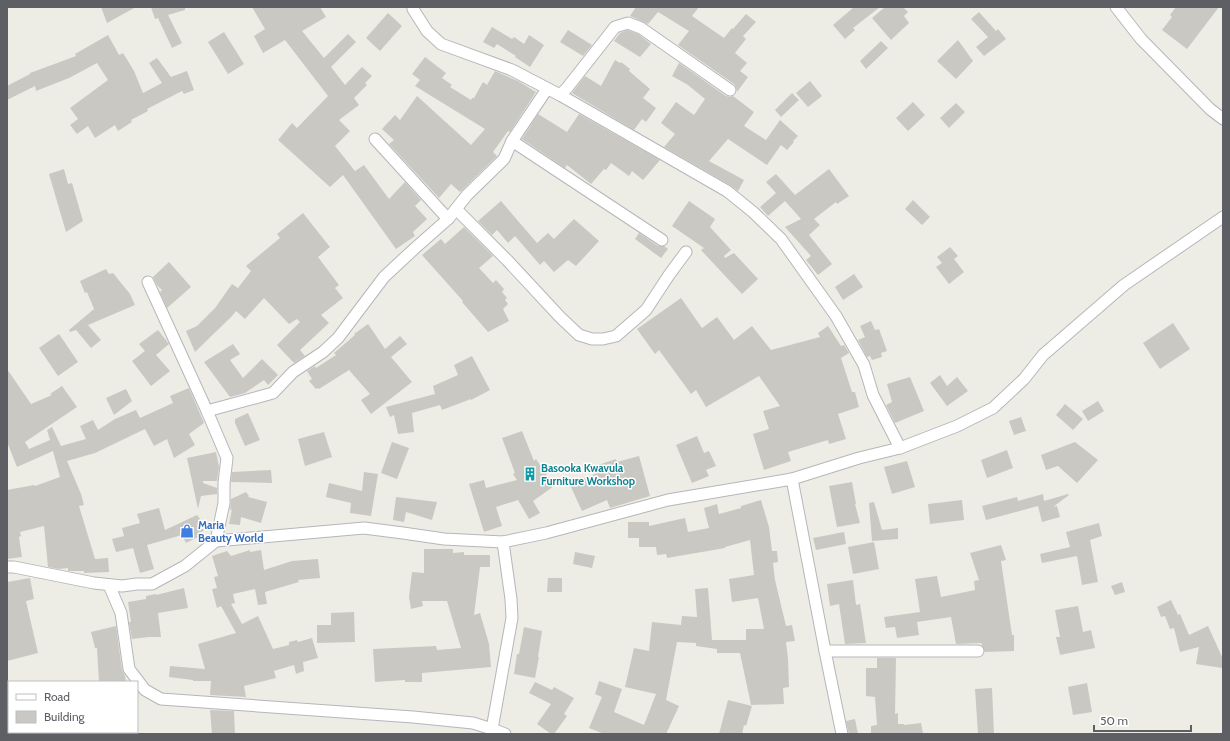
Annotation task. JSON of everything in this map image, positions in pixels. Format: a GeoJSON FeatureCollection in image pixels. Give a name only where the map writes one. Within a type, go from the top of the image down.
{"type":"FeatureCollection","features":[{"type":"Feature","properties":{"kind":"street"},"geometry":{"type":"LineString","coordinates":[[1116,7],[1141,39],[1210,109],[1223,119]]}},
{"type":"Feature","properties":{"kind":"street"},"geometry":{"type":"LineString","coordinates":[[413,9],[427,31],[441,44],[512,70],[560,95],[727,191],[753,212],[781,239],[836,316],[864,365],[873,395],[900,448]]}},
{"type":"Feature","properties":{"kind":"street"},"geometry":{"type":"LineString","coordinates":[[560,95],[615,27],[628,23],[641,28],[730,90]]}},
{"type":"Feature","properties":{"kind":"street"},"geometry":{"type":"LineString","coordinates":[[207,411],[272,393],[293,372],[323,352],[338,338],[384,277],[448,219],[466,196],[504,159],[512,141],[547,89]]}},
{"type":"Feature","properties":{"kind":"street"},"geometry":{"type":"LineString","coordinates":[[375,139],[448,219]]}},
{"type":"Feature","properties":{"kind":"street"},"geometry":{"type":"LineString","coordinates":[[512,141],[662,240]]}},
{"type":"Feature","properties":{"kind":"street"},"geometry":{"type":"LineString","coordinates":[[456,208],[560,317],[579,335],[592,339],[616,336],[646,310],[686,252]]}},
{"type":"Feature","properties":{"kind":"street"},"geometry":{"type":"LineString","coordinates":[[7,567],[14,566],[87,582],[122,586],[152,584],[185,566],[216,541],[364,528],[444,539],[503,542],[546,533],[668,500],[792,479],[859,458],[900,448],[958,426],[993,408],[1024,379],[1043,355],[1124,285],[1223,217]]}},
{"type":"Feature","properties":{"kind":"street"},"geometry":{"type":"LineString","coordinates":[[148,282],[227,458],[224,483],[224,503],[216,541]]}},
{"type":"Feature","properties":{"kind":"street"},"geometry":{"type":"LineString","coordinates":[[792,479],[842,734]]}},
{"type":"Feature","properties":{"kind":"street"},"geometry":{"type":"LineString","coordinates":[[492,729],[512,618],[511,599],[503,542]]}},
{"type":"Feature","properties":{"kind":"street"},"geometry":{"type":"LineString","coordinates":[[109,585],[121,613],[129,669],[138,681]]}},
{"type":"Feature","properties":{"kind":"street"},"geometry":{"type":"LineString","coordinates":[[825,651],[978,650]]}},
{"type":"Feature","properties":{"kind":"street"},"geometry":{"type":"LineString","coordinates":[[138,682],[144,690],[161,699],[413,717],[473,723],[505,734]]}},
{"type":"Feature","properties":{"kind":"building"},"geometry":{"type":"Polygon","coordinates":[[[101,7],[136,7],[107,23],[101,7]]]}},
{"type":"Feature","properties":{"kind":"building"},"geometry":{"type":"Polygon","coordinates":[[[151,7],[185,7],[185,10],[168,15],[182,43],[172,48],[158,18],[155,19],[151,7]]]}},
{"type":"Feature","properties":{"kind":"building"},"geometry":{"type":"Polygon","coordinates":[[[252,7],[320,7],[326,17],[302,31],[324,58],[348,34],[356,42],[331,67],[345,85],[362,67],[372,76],[365,83],[367,85],[354,98],[359,105],[339,120],[350,131],[335,146],[355,171],[364,165],[389,199],[405,182],[421,200],[415,206],[427,219],[413,232],[415,236],[396,249],[343,175],[330,187],[278,140],[292,123],[297,128],[328,96],[285,40],[263,53],[254,36],[265,29],[252,7]]]}},
{"type":"Feature","properties":{"kind":"building"},"geometry":{"type":"Polygon","coordinates":[[[636,7],[699,7],[692,16],[724,38],[746,14],[756,22],[743,36],[746,39],[735,53],[747,63],[740,71],[748,77],[737,92],[734,84],[678,45],[689,31],[658,12],[648,24],[630,16],[636,7]]]}},
{"type":"Feature","properties":{"kind":"building"},"geometry":{"type":"Polygon","coordinates":[[[854,7],[880,7],[853,28],[855,30],[845,39],[833,25],[854,7]]]}},
{"type":"Feature","properties":{"kind":"building"},"geometry":{"type":"Polygon","coordinates":[[[885,7],[903,7],[908,12],[904,16],[909,23],[891,40],[872,18],[885,7]]]}},
{"type":"Feature","properties":{"kind":"building"},"geometry":{"type":"Polygon","coordinates":[[[1176,7],[1219,7],[1187,49],[1162,30],[1172,17],[1170,15],[1176,7]]]}},
{"type":"Feature","properties":{"kind":"building"},"geometry":{"type":"Polygon","coordinates":[[[979,12],[996,31],[998,29],[1006,39],[984,56],[976,47],[988,37],[971,19],[979,12]]]}},
{"type":"Feature","properties":{"kind":"building"},"geometry":{"type":"Polygon","coordinates":[[[388,13],[402,26],[380,51],[366,38],[388,13]]]}},
{"type":"Feature","properties":{"kind":"building"},"geometry":{"type":"Polygon","coordinates":[[[492,27],[512,39],[514,37],[524,44],[529,35],[544,45],[530,67],[497,44],[494,48],[483,42],[492,27]]]}},
{"type":"Feature","properties":{"kind":"building"},"geometry":{"type":"Polygon","coordinates":[[[568,30],[592,45],[583,56],[560,42],[568,30]]]}},
{"type":"Feature","properties":{"kind":"building"},"geometry":{"type":"Polygon","coordinates":[[[628,30],[638,34],[651,44],[640,57],[614,41],[620,33],[628,30]]]}},
{"type":"Feature","properties":{"kind":"building"},"geometry":{"type":"Polygon","coordinates":[[[224,32],[244,64],[228,74],[208,42],[224,32]]]}},
{"type":"Feature","properties":{"kind":"building"},"geometry":{"type":"Polygon","coordinates":[[[108,35],[119,55],[123,53],[134,71],[143,93],[162,83],[149,63],[157,58],[171,77],[187,71],[194,90],[184,94],[182,91],[147,109],[148,111],[131,120],[132,122],[118,131],[115,125],[95,138],[88,126],[77,134],[70,125],[78,119],[70,108],[108,80],[97,63],[69,78],[36,91],[35,86],[7,100],[7,86],[30,73],[76,56],[75,54],[108,35]]]}},
{"type":"Feature","properties":{"kind":"building"},"geometry":{"type":"Polygon","coordinates":[[[958,40],[973,61],[956,79],[937,61],[958,40]]]}},
{"type":"Feature","properties":{"kind":"building"},"geometry":{"type":"Polygon","coordinates":[[[881,41],[888,48],[866,69],[860,61],[881,41]]]}},
{"type":"Feature","properties":{"kind":"building"},"geometry":{"type":"Polygon","coordinates":[[[425,57],[446,73],[442,78],[452,85],[450,87],[471,100],[474,98],[483,82],[487,85],[495,71],[518,81],[536,92],[510,132],[508,131],[493,152],[497,156],[460,192],[451,184],[439,198],[389,144],[394,140],[382,129],[395,115],[400,120],[417,96],[471,145],[485,129],[415,86],[420,80],[412,74],[425,57]]]}},
{"type":"Feature","properties":{"kind":"building"},"geometry":{"type":"Polygon","coordinates":[[[615,60],[620,63],[621,62],[630,69],[629,71],[650,89],[643,98],[656,108],[646,122],[642,119],[634,130],[572,93],[585,76],[601,86],[615,60]]]}},
{"type":"Feature","properties":{"kind":"building"},"geometry":{"type":"Polygon","coordinates":[[[679,63],[726,96],[733,96],[754,112],[744,126],[766,140],[780,120],[798,136],[787,150],[781,145],[767,165],[728,139],[709,161],[744,180],[738,191],[664,147],[675,134],[661,123],[676,102],[694,115],[705,99],[688,85],[672,76],[679,63]]]}},
{"type":"Feature","properties":{"kind":"building"},"geometry":{"type":"Polygon","coordinates":[[[810,81],[822,96],[808,107],[796,93],[810,81]]]}},
{"type":"Feature","properties":{"kind":"building"},"geometry":{"type":"Polygon","coordinates":[[[792,93],[799,100],[781,117],[775,110],[792,93]]]}},
{"type":"Feature","properties":{"kind":"building"},"geometry":{"type":"Polygon","coordinates":[[[913,102],[925,115],[908,131],[896,118],[913,102]]]}},
{"type":"Feature","properties":{"kind":"building"},"geometry":{"type":"Polygon","coordinates":[[[956,103],[965,112],[949,128],[940,118],[956,103]]]}},
{"type":"Feature","properties":{"kind":"building"},"geometry":{"type":"Polygon","coordinates":[[[538,114],[567,132],[579,114],[660,160],[643,180],[632,171],[629,176],[611,163],[606,170],[604,169],[591,184],[567,165],[565,168],[522,139],[538,114]]]}},
{"type":"Feature","properties":{"kind":"building"},"geometry":{"type":"Polygon","coordinates":[[[64,169],[68,184],[72,183],[83,221],[66,232],[49,174],[64,169]]]}},
{"type":"Feature","properties":{"kind":"building"},"geometry":{"type":"Polygon","coordinates":[[[829,169],[849,196],[837,204],[836,202],[814,219],[820,225],[809,235],[832,264],[818,275],[806,260],[811,256],[785,227],[801,219],[785,201],[768,216],[760,207],[776,193],[766,182],[776,174],[795,195],[829,169]]]}},
{"type":"Feature","properties":{"kind":"building"},"geometry":{"type":"Polygon","coordinates":[[[913,200],[930,217],[922,225],[905,209],[913,200]]]}},
{"type":"Feature","properties":{"kind":"building"},"geometry":{"type":"Polygon","coordinates":[[[501,201],[537,243],[548,233],[554,239],[574,219],[599,241],[576,266],[568,260],[554,272],[544,261],[540,265],[515,236],[508,243],[497,230],[492,235],[478,221],[501,201]]]}},
{"type":"Feature","properties":{"kind":"building"},"geometry":{"type":"Polygon","coordinates":[[[689,201],[715,219],[710,227],[731,250],[724,256],[725,258],[734,253],[758,279],[742,294],[701,250],[704,248],[672,226],[689,201]]]}},
{"type":"Feature","properties":{"kind":"building"},"geometry":{"type":"Polygon","coordinates":[[[303,213],[330,247],[318,257],[339,285],[335,288],[343,298],[321,315],[329,323],[300,350],[305,356],[294,363],[277,345],[300,322],[297,319],[289,324],[264,298],[245,319],[236,311],[195,352],[186,331],[197,326],[215,308],[232,284],[238,288],[251,271],[246,266],[280,238],[277,234],[303,213]]]}},
{"type":"Feature","properties":{"kind":"building"},"geometry":{"type":"Polygon","coordinates":[[[464,227],[493,256],[479,268],[493,283],[496,280],[504,289],[502,292],[507,298],[505,300],[508,304],[503,309],[509,321],[488,332],[422,255],[441,239],[445,244],[464,227]]]}},
{"type":"Feature","properties":{"kind":"building"},"geometry":{"type":"Polygon","coordinates":[[[639,233],[658,246],[664,246],[668,249],[661,258],[635,239],[639,233]]]}},
{"type":"Feature","properties":{"kind":"building"},"geometry":{"type":"Polygon","coordinates":[[[950,247],[958,256],[954,259],[964,272],[949,284],[936,267],[942,263],[937,257],[950,247]]]}},
{"type":"Feature","properties":{"kind":"building"},"geometry":{"type":"Polygon","coordinates":[[[169,262],[191,287],[167,308],[160,292],[162,290],[157,285],[153,277],[169,262]]]}},
{"type":"Feature","properties":{"kind":"building"},"geometry":{"type":"Polygon","coordinates":[[[106,269],[109,274],[113,273],[130,294],[135,305],[88,325],[101,340],[91,348],[76,330],[70,332],[69,330],[94,309],[87,292],[85,293],[80,281],[106,269]]]}},
{"type":"Feature","properties":{"kind":"building"},"geometry":{"type":"Polygon","coordinates":[[[854,274],[863,287],[843,300],[835,287],[854,274]]]}},
{"type":"Feature","properties":{"kind":"building"},"geometry":{"type":"Polygon","coordinates":[[[681,298],[702,328],[717,317],[734,340],[752,326],[771,350],[820,337],[818,333],[828,326],[841,346],[844,345],[849,353],[841,358],[852,392],[855,392],[859,407],[838,414],[846,439],[829,444],[828,440],[788,452],[791,461],[764,470],[753,434],[769,429],[763,411],[780,406],[759,376],[706,407],[696,390],[691,394],[659,350],[655,354],[637,329],[681,298]]]}},
{"type":"Feature","properties":{"kind":"building"},"geometry":{"type":"Polygon","coordinates":[[[871,321],[875,330],[879,329],[887,351],[881,353],[882,357],[872,360],[870,356],[867,357],[858,340],[865,337],[860,326],[871,321]]]}},
{"type":"Feature","properties":{"kind":"building"},"geometry":{"type":"Polygon","coordinates":[[[1173,323],[1190,349],[1160,369],[1143,343],[1173,323]]]}},
{"type":"Feature","properties":{"kind":"building"},"geometry":{"type":"Polygon","coordinates":[[[368,324],[385,349],[400,336],[407,344],[391,357],[412,382],[371,414],[361,400],[370,394],[349,370],[319,389],[316,389],[309,381],[312,379],[307,371],[315,366],[316,368],[336,355],[334,353],[355,335],[354,334],[368,324]]]}},
{"type":"Feature","properties":{"kind":"building"},"geometry":{"type":"Polygon","coordinates":[[[158,330],[169,344],[156,355],[170,371],[151,386],[132,361],[145,351],[139,344],[158,330]]]}},
{"type":"Feature","properties":{"kind":"building"},"geometry":{"type":"Polygon","coordinates":[[[59,334],[78,362],[58,376],[39,348],[59,334]]]}},
{"type":"Feature","properties":{"kind":"building"},"geometry":{"type":"Polygon","coordinates":[[[233,344],[240,354],[230,360],[243,378],[262,359],[278,375],[268,385],[264,380],[245,393],[230,397],[204,362],[233,344]]]}},
{"type":"Feature","properties":{"kind":"building"},"geometry":{"type":"Polygon","coordinates":[[[472,356],[490,390],[471,400],[442,410],[440,405],[412,413],[414,432],[398,434],[394,415],[390,417],[386,407],[435,394],[433,386],[458,375],[454,365],[472,356]]]}},
{"type":"Feature","properties":{"kind":"building"},"geometry":{"type":"Polygon","coordinates":[[[7,369],[31,404],[52,395],[50,394],[62,386],[77,407],[25,442],[29,449],[50,440],[47,430],[52,427],[61,446],[86,439],[80,426],[93,420],[98,430],[115,419],[136,410],[140,418],[173,403],[170,396],[189,388],[204,423],[189,434],[195,445],[174,458],[167,439],[154,446],[145,429],[95,453],[67,461],[81,494],[84,505],[79,506],[95,559],[108,558],[109,572],[84,573],[84,571],[68,571],[68,568],[59,569],[48,567],[44,526],[20,532],[21,536],[19,537],[22,557],[7,559],[7,490],[35,486],[60,477],[53,451],[17,467],[7,442],[7,369]]]}},
{"type":"Feature","properties":{"kind":"building"},"geometry":{"type":"Polygon","coordinates":[[[940,375],[947,386],[957,377],[968,391],[947,406],[930,383],[940,375]]]}},
{"type":"Feature","properties":{"kind":"building"},"geometry":{"type":"Polygon","coordinates":[[[910,377],[924,411],[895,423],[886,405],[892,402],[887,384],[910,377]]]}},
{"type":"Feature","properties":{"kind":"building"},"geometry":{"type":"Polygon","coordinates":[[[126,389],[132,401],[114,415],[106,398],[126,389]]]}},
{"type":"Feature","properties":{"kind":"building"},"geometry":{"type":"Polygon","coordinates":[[[1098,401],[1104,411],[1088,421],[1082,411],[1098,401]]]}},
{"type":"Feature","properties":{"kind":"building"},"geometry":{"type":"Polygon","coordinates":[[[1065,404],[1083,419],[1073,430],[1056,415],[1065,404]]]}},
{"type":"Feature","properties":{"kind":"building"},"geometry":{"type":"Polygon","coordinates":[[[248,413],[260,440],[245,446],[235,423],[235,419],[248,413]]]}},
{"type":"Feature","properties":{"kind":"building"},"geometry":{"type":"Polygon","coordinates":[[[1021,417],[1026,431],[1014,435],[1009,421],[1021,417]]]}},
{"type":"Feature","properties":{"kind":"building"},"geometry":{"type":"Polygon","coordinates":[[[522,431],[534,461],[536,459],[554,486],[533,501],[540,513],[529,519],[518,500],[496,507],[502,526],[484,532],[469,484],[484,480],[486,488],[517,480],[513,474],[515,473],[502,438],[522,431]]]}},
{"type":"Feature","properties":{"kind":"building"},"geometry":{"type":"Polygon","coordinates":[[[324,432],[332,457],[305,466],[298,439],[324,432]]]}},
{"type":"Feature","properties":{"kind":"building"},"geometry":{"type":"Polygon","coordinates":[[[697,436],[704,453],[709,451],[716,466],[706,470],[709,476],[692,483],[676,445],[697,436]]]}},
{"type":"Feature","properties":{"kind":"building"},"geometry":{"type":"Polygon","coordinates":[[[392,442],[409,448],[397,479],[381,473],[392,442]]]}},
{"type":"Feature","properties":{"kind":"building"},"geometry":{"type":"Polygon","coordinates":[[[1075,442],[1098,460],[1077,483],[1058,466],[1046,470],[1041,455],[1075,442]]]}},
{"type":"Feature","properties":{"kind":"building"},"geometry":{"type":"Polygon","coordinates":[[[1007,450],[1013,468],[987,478],[981,460],[1007,450]]]}},
{"type":"Feature","properties":{"kind":"building"},"geometry":{"type":"Polygon","coordinates":[[[216,452],[219,467],[217,481],[203,481],[203,483],[217,488],[217,494],[201,496],[198,509],[187,458],[216,452]]]}},
{"type":"Feature","properties":{"kind":"building"},"geometry":{"type":"Polygon","coordinates":[[[639,456],[650,496],[610,508],[607,500],[582,511],[570,485],[601,471],[598,465],[616,459],[617,462],[639,456]]]}},
{"type":"Feature","properties":{"kind":"building"},"geometry":{"type":"Polygon","coordinates":[[[907,461],[915,487],[892,494],[884,467],[907,461]]]}},
{"type":"Feature","properties":{"kind":"building"},"geometry":{"type":"Polygon","coordinates":[[[271,470],[272,483],[231,482],[232,472],[271,470]]]}},
{"type":"Feature","properties":{"kind":"building"},"geometry":{"type":"Polygon","coordinates":[[[364,472],[378,474],[371,516],[350,513],[351,503],[326,497],[329,483],[362,491],[364,472]]]}},
{"type":"Feature","properties":{"kind":"building"},"geometry":{"type":"Polygon","coordinates":[[[852,482],[855,504],[860,523],[837,527],[829,486],[852,482]]]}},
{"type":"Feature","properties":{"kind":"building"},"geometry":{"type":"Polygon","coordinates":[[[246,492],[249,496],[248,497],[267,502],[261,523],[241,517],[240,525],[229,524],[232,509],[230,511],[231,499],[246,492]]]}},
{"type":"Feature","properties":{"kind":"building"},"geometry":{"type":"Polygon","coordinates":[[[1043,494],[1044,501],[1068,494],[1069,495],[1053,507],[1057,506],[1060,517],[1042,522],[1038,506],[986,520],[982,506],[1017,497],[1018,501],[1043,494]]]}},
{"type":"Feature","properties":{"kind":"building"},"geometry":{"type":"Polygon","coordinates":[[[396,497],[437,502],[432,520],[406,512],[404,522],[393,520],[396,497]]]}},
{"type":"Feature","properties":{"kind":"building"},"geometry":{"type":"Polygon","coordinates":[[[761,500],[769,527],[772,551],[777,551],[778,562],[773,563],[775,580],[786,626],[792,625],[795,641],[786,642],[789,687],[783,688],[784,704],[751,705],[740,653],[717,653],[717,649],[696,646],[696,643],[677,642],[666,700],[679,706],[666,734],[604,734],[589,728],[602,697],[595,694],[599,681],[622,689],[614,712],[644,725],[656,694],[625,687],[634,648],[649,651],[652,622],[681,625],[682,616],[697,617],[695,589],[708,588],[712,640],[746,640],[746,629],[764,629],[758,598],[732,602],[729,579],[754,575],[750,540],[725,548],[667,558],[666,554],[657,555],[656,547],[639,547],[639,538],[628,538],[628,522],[649,522],[649,526],[685,518],[688,532],[709,528],[704,508],[717,504],[719,514],[741,508],[741,506],[761,500]]]}},
{"type":"Feature","properties":{"kind":"building"},"geometry":{"type":"Polygon","coordinates":[[[962,500],[964,520],[930,524],[928,504],[962,500]]]}},
{"type":"Feature","properties":{"kind":"building"},"geometry":{"type":"Polygon","coordinates":[[[874,502],[882,530],[898,528],[898,539],[872,541],[869,503],[874,502]]]}},
{"type":"Feature","properties":{"kind":"building"},"geometry":{"type":"Polygon","coordinates":[[[159,508],[165,530],[197,515],[207,528],[197,535],[198,537],[186,543],[182,535],[147,545],[154,569],[140,573],[133,548],[116,552],[112,539],[124,536],[122,528],[140,523],[137,514],[159,508]]]}},
{"type":"Feature","properties":{"kind":"building"},"geometry":{"type":"Polygon","coordinates":[[[1099,523],[1102,536],[1090,540],[1098,582],[1082,585],[1077,556],[1042,563],[1040,554],[1070,547],[1066,532],[1099,523]]]}},
{"type":"Feature","properties":{"kind":"building"},"geometry":{"type":"Polygon","coordinates":[[[844,532],[846,544],[816,550],[813,538],[844,532]]]}},
{"type":"Feature","properties":{"kind":"building"},"geometry":{"type":"Polygon","coordinates":[[[874,542],[879,569],[853,574],[848,547],[874,542]]]}},
{"type":"Feature","properties":{"kind":"building"},"geometry":{"type":"Polygon","coordinates":[[[1001,545],[1006,560],[1001,561],[1012,635],[1014,635],[1014,651],[985,652],[981,643],[956,644],[951,617],[917,622],[919,635],[897,638],[895,627],[886,628],[884,617],[920,612],[915,579],[937,576],[941,597],[975,590],[974,581],[979,580],[970,553],[1001,545]]]}},
{"type":"Feature","properties":{"kind":"building"},"geometry":{"type":"Polygon","coordinates":[[[424,549],[453,549],[453,553],[464,552],[464,555],[490,555],[490,567],[480,567],[474,615],[480,613],[489,644],[491,667],[422,673],[422,682],[405,682],[405,680],[375,682],[373,649],[436,646],[437,650],[461,648],[447,601],[422,601],[423,606],[411,609],[409,597],[412,572],[424,573],[424,549]]]}},
{"type":"Feature","properties":{"kind":"building"},"geometry":{"type":"Polygon","coordinates":[[[250,550],[250,552],[261,550],[264,570],[292,561],[318,559],[320,578],[298,580],[299,582],[265,592],[267,604],[258,605],[255,589],[233,594],[235,603],[231,604],[242,624],[258,616],[273,649],[289,645],[289,642],[297,640],[298,642],[312,638],[318,658],[303,662],[304,671],[296,674],[294,665],[274,671],[276,678],[244,686],[246,697],[210,695],[211,681],[193,681],[169,677],[170,666],[205,669],[198,644],[236,633],[221,606],[217,608],[212,589],[217,588],[214,577],[218,576],[212,556],[227,551],[231,556],[250,550]]]}},
{"type":"Feature","properties":{"kind":"building"},"geometry":{"type":"Polygon","coordinates":[[[575,552],[595,556],[592,568],[573,564],[575,552]]]}},
{"type":"Feature","properties":{"kind":"building"},"geometry":{"type":"Polygon","coordinates":[[[30,578],[34,599],[26,601],[38,653],[7,661],[7,582],[30,578]]]}},
{"type":"Feature","properties":{"kind":"building"},"geometry":{"type":"Polygon","coordinates":[[[548,578],[562,578],[562,592],[547,592],[548,578]]]}},
{"type":"Feature","properties":{"kind":"building"},"geometry":{"type":"Polygon","coordinates":[[[853,580],[856,605],[860,604],[866,643],[845,644],[839,604],[830,606],[827,584],[853,580]]]}},
{"type":"Feature","properties":{"kind":"building"},"geometry":{"type":"Polygon","coordinates":[[[1122,582],[1125,592],[1115,595],[1111,586],[1122,582]]]}},
{"type":"Feature","properties":{"kind":"building"},"geometry":{"type":"Polygon","coordinates":[[[184,588],[188,608],[158,613],[161,637],[132,639],[128,602],[146,599],[146,596],[184,588]]]}},
{"type":"Feature","properties":{"kind":"building"},"geometry":{"type":"Polygon","coordinates":[[[1171,600],[1178,615],[1180,614],[1189,635],[1208,626],[1223,659],[1222,668],[1196,664],[1199,647],[1180,652],[1174,628],[1170,629],[1165,616],[1161,617],[1157,607],[1171,600]]]}},
{"type":"Feature","properties":{"kind":"building"},"geometry":{"type":"Polygon","coordinates":[[[1078,606],[1083,632],[1091,630],[1095,648],[1060,655],[1056,637],[1060,637],[1055,610],[1078,606]]]}},
{"type":"Feature","properties":{"kind":"building"},"geometry":{"type":"Polygon","coordinates":[[[354,612],[355,642],[317,643],[317,625],[331,625],[331,613],[354,612]]]}},
{"type":"Feature","properties":{"kind":"building"},"geometry":{"type":"Polygon","coordinates":[[[116,626],[122,670],[126,681],[99,681],[97,648],[95,648],[91,632],[116,626]]]}},
{"type":"Feature","properties":{"kind":"building"},"geometry":{"type":"Polygon","coordinates":[[[524,627],[542,631],[535,678],[514,674],[517,654],[519,654],[524,627]]]}},
{"type":"Feature","properties":{"kind":"building"},"geometry":{"type":"Polygon","coordinates":[[[877,658],[896,658],[895,714],[898,713],[898,724],[904,725],[921,723],[923,734],[871,734],[871,726],[877,725],[875,697],[866,696],[866,668],[877,668],[877,658]]]}},
{"type":"Feature","properties":{"kind":"building"},"geometry":{"type":"Polygon","coordinates":[[[535,682],[552,690],[554,687],[574,698],[564,714],[567,716],[554,734],[551,734],[537,724],[551,704],[529,693],[535,682]]]}},
{"type":"Feature","properties":{"kind":"building"},"geometry":{"type":"Polygon","coordinates":[[[1087,683],[1092,712],[1073,715],[1068,687],[1087,683]]]}},
{"type":"Feature","properties":{"kind":"building"},"geometry":{"type":"Polygon","coordinates":[[[992,688],[994,734],[978,734],[975,689],[992,688]]]}},
{"type":"Feature","properties":{"kind":"building"},"geometry":{"type":"Polygon","coordinates":[[[728,700],[752,706],[742,734],[719,734],[728,700]]]}},
{"type":"Feature","properties":{"kind":"building"},"geometry":{"type":"Polygon","coordinates":[[[210,710],[234,711],[235,734],[212,734],[210,710]]]}},
{"type":"Feature","properties":{"kind":"building"},"geometry":{"type":"Polygon","coordinates":[[[855,719],[858,734],[849,734],[846,721],[855,719]]]}},
{"type":"Feature","properties":{"kind":"place","name":"Basooka Kwavula Furniture Workshop"},"geometry":{"type":"Point","coordinates":[530,474]}},
{"type":"Feature","properties":{"kind":"place","name":"Maria Beauty World"},"geometry":{"type":"Point","coordinates":[187,531]}}]}
